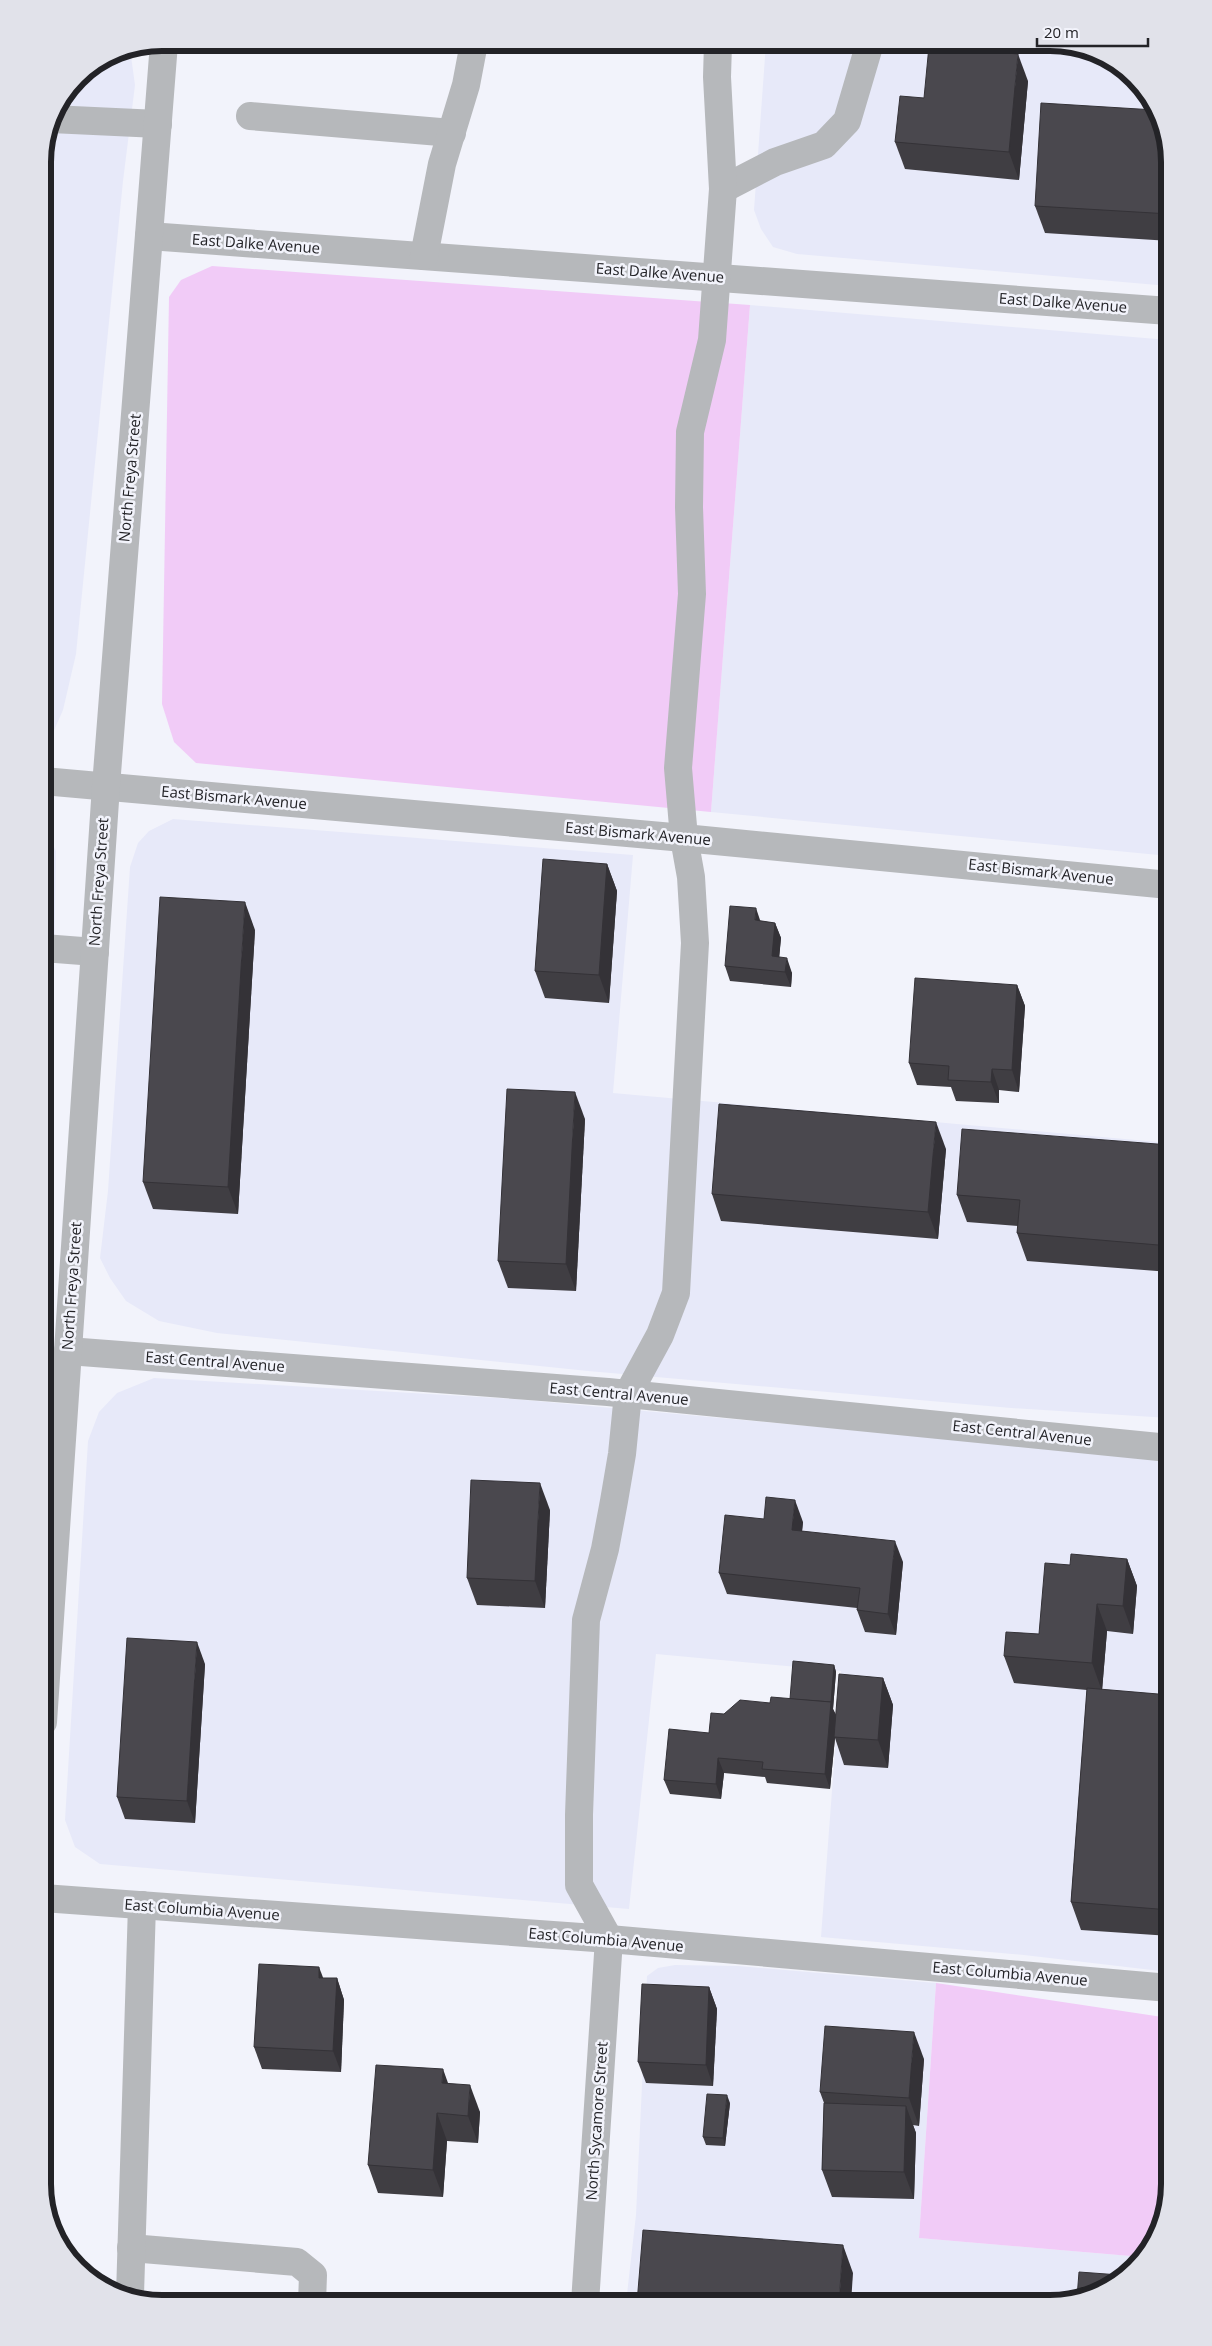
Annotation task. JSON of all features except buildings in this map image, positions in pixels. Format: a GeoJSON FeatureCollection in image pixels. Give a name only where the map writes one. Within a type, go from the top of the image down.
{"type":"FeatureCollection","features":[{"type":"Feature","properties":{"kind":"street","name":"North Freya Street"},"geometry":{"type":"LineString","coordinates":[[51,1594],[106,786],[163,51]]}},
{"type":"Feature","properties":{"kind":"street"},"geometry":{"type":"LineString","coordinates":[[424,256],[442,164],[466,86],[473,51]]}},
{"type":"Feature","properties":{"kind":"street"},"geometry":{"type":"LineString","coordinates":[[609,1939],[579,1885],[579,1815],[586,1620],[605,1549],[614,1501],[622,1454],[628,1394],[660,1335],[676,1293],[695,943],[691,877],[684,838],[678,768],[692,594],[688,507],[690,432],[712,340],[723,188],[717,77],[718,51]]}},
{"type":"Feature","properties":{"kind":"street"},"geometry":{"type":"LineString","coordinates":[[723,188],[775,162],[824,145],[847,121],[868,51]]}},
{"type":"Feature","properties":{"kind":"street"},"geometry":{"type":"LineString","coordinates":[[250,116],[452,133]]}},
{"type":"Feature","properties":{"kind":"street"},"geometry":{"type":"LineString","coordinates":[[60,119],[158,124]]}},
{"type":"Feature","properties":{"kind":"street","name":"East Dalke Avenue"},"geometry":{"type":"LineString","coordinates":[[149,236],[1161,310]]}},
{"type":"Feature","properties":{"kind":"street","name":"East Bismark Avenue"},"geometry":{"type":"LineString","coordinates":[[51,782],[684,838],[1161,884]]}},
{"type":"Feature","properties":{"kind":"street"},"geometry":{"type":"LineString","coordinates":[[51,949],[95,952]]}},
{"type":"Feature","properties":{"kind":"street","name":"East Central Avenue"},"geometry":{"type":"LineString","coordinates":[[68,1351],[628,1394],[1161,1447]]}},
{"type":"Feature","properties":{"kind":"street","name":"East Columbia Avenue"},"geometry":{"type":"LineString","coordinates":[[51,1899],[609,1939],[1161,1987]]}},
{"type":"Feature","properties":{"kind":"street"},"geometry":{"type":"LineString","coordinates":[[130,2290],[142,1905]]}},
{"type":"Feature","properties":{"kind":"street","name":"North Sycamore Street"},"geometry":{"type":"LineString","coordinates":[[587,2295],[609,1939]]}},
{"type":"Feature","properties":{"kind":"street"},"geometry":{"type":"LineString","coordinates":[[131,2248],[297,2262],[313,2275],[312,2295]]}},
{"type":"Feature","properties":{"kind":"shaded area"},"geometry":{"type":"Polygon","coordinates":[[[765,51],[1057,51],[1071,53],[1092,60],[1117,74],[1138,95],[1152,120],[1157,133],[1161,155],[1161,285],[797,254],[773,247],[761,229],[754,210],[765,51]]]}},
{"type":"Feature","properties":{"kind":"shaded area"},"geometry":{"type":"Polygon","coordinates":[[[131,56],[135,85],[123,181],[76,654],[63,710],[52,735],[51,155],[55,133],[60,120],[79,89],[101,70],[131,56]]]}},
{"type":"Feature","properties":{"kind":"shaded area"},"geometry":{"type":"Polygon","coordinates":[[[212,266],[750,305],[711,812],[196,763],[174,742],[162,704],[169,297],[181,280],[212,266]]]}},
{"type":"Feature","properties":{"kind":"shaded area"},"geometry":{"type":"Polygon","coordinates":[[[750,305],[1161,339],[1161,855],[711,812],[750,305]]]}},
{"type":"Feature","properties":{"kind":"shaded area"},"geometry":{"type":"Polygon","coordinates":[[[173,819],[633,855],[613,1093],[1161,1142],[1161,1417],[1011,1408],[588,1371],[217,1333],[159,1321],[126,1301],[110,1278],[100,1258],[108,1191],[130,867],[138,843],[149,831],[173,819]]]}},
{"type":"Feature","properties":{"kind":"shaded area"},"geometry":{"type":"Polygon","coordinates":[[[51,842],[56,851],[51,1069],[51,842]]]}},
{"type":"Feature","properties":{"kind":"shaded area"},"geometry":{"type":"Polygon","coordinates":[[[154,1378],[514,1399],[1161,1458],[1161,1971],[1024,1955],[821,1937],[841,1671],[656,1654],[629,1909],[100,1864],[75,1847],[65,1820],[88,1441],[99,1412],[117,1393],[154,1378]]]}},
{"type":"Feature","properties":{"kind":"shaded area"},"geometry":{"type":"Polygon","coordinates":[[[675,1965],[738,1966],[936,1983],[919,2238],[1134,2256],[1123,2267],[1105,2280],[1079,2291],[1064,2294],[627,2295],[636,2215],[647,1976],[658,1968],[675,1965]]]}},
{"type":"Feature","properties":{"kind":"shaded area"},"geometry":{"type":"Polygon","coordinates":[[[936,1983],[1161,2017],[1161,2191],[1155,2219],[1149,2233],[1134,2256],[919,2238],[936,1983]]]}}]}
